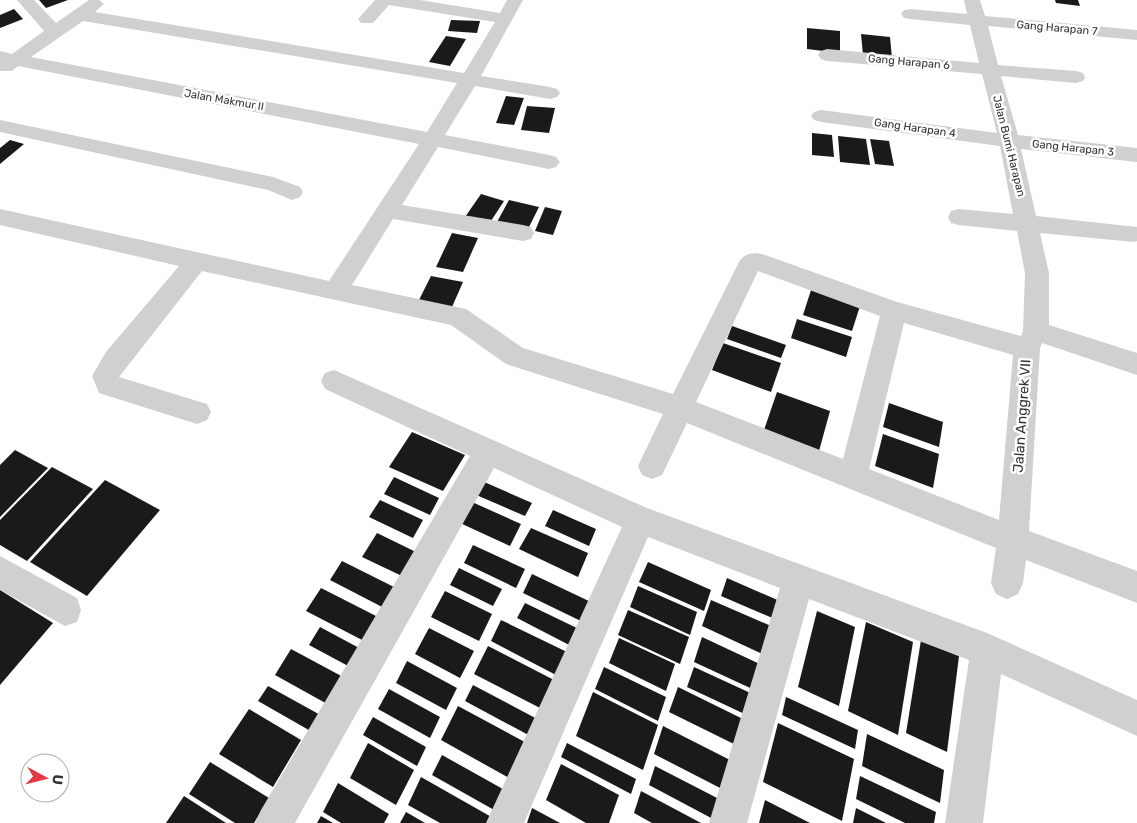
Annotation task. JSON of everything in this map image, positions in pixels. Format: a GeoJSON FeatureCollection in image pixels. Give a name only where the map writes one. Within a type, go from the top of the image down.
{"type":"FeatureCollection","features":[{"type":"Feature","properties":{"kind":"street"},"geometry":{"type":"LineString","coordinates":[[25,0],[54,31]]}},
{"type":"Feature","properties":{"kind":"street"},"geometry":{"type":"LineString","coordinates":[[5,63],[81,15],[99,0]]}},
{"type":"Feature","properties":{"kind":"street"},"geometry":{"type":"LineString","coordinates":[[367,20],[384,0]]}},
{"type":"Feature","properties":{"kind":"street"},"geometry":{"type":"LineString","coordinates":[[388,0],[506,19]]}},
{"type":"Feature","properties":{"kind":"street"},"geometry":{"type":"LineString","coordinates":[[336,290],[433,139],[506,19],[515,0]]}},
{"type":"Feature","properties":{"kind":"street","name":"Jalan Bumi Harapan"},"geometry":{"type":"LineString","coordinates":[[972,0],[1009,141],[1028,225],[1037,283]]}},
{"type":"Feature","properties":{"kind":"street","name":"Gang Harapan 7"},"geometry":{"type":"LineString","coordinates":[[910,14],[1137,35]]}},
{"type":"Feature","properties":{"kind":"street"},"geometry":{"type":"LineString","coordinates":[[81,15],[469,78],[550,93]]}},
{"type":"Feature","properties":{"kind":"street","name":"Gang Harapan 6"},"geometry":{"type":"LineString","coordinates":[[827,55],[1076,77]]}},
{"type":"Feature","properties":{"kind":"street","name":"Jalan Makmur II"},"geometry":{"type":"LineString","coordinates":[[5,63],[433,139],[549,162]]}},
{"type":"Feature","properties":{"kind":"street","name":"Gang Harapan 4"},"geometry":{"type":"LineString","coordinates":[[821,116],[1009,141]]}},
{"type":"Feature","properties":{"kind":"street"},"geometry":{"type":"LineString","coordinates":[[0,126],[273,184],[292,192]]}},
{"type":"Feature","properties":{"kind":"street","name":"Gang Harapan 3"},"geometry":{"type":"LineString","coordinates":[[1009,141],[1137,155]]}},
{"type":"Feature","properties":{"kind":"street"},"geometry":{"type":"LineString","coordinates":[[388,210],[523,233]]}},
{"type":"Feature","properties":{"kind":"street"},"geometry":{"type":"LineString","coordinates":[[0,217],[456,316],[515,356],[681,408],[1013,540],[1137,586]]}},
{"type":"Feature","properties":{"kind":"street"},"geometry":{"type":"LineString","coordinates":[[959,217],[1134,234]]}},
{"type":"Feature","properties":{"kind":"street"},"geometry":{"type":"LineString","coordinates":[[197,261],[115,360],[105,376],[108,385],[197,412]]}},
{"type":"Feature","properties":{"kind":"street"},"geometry":{"type":"LineString","coordinates":[[652,466],[751,262],[760,262],[894,311],[1137,364]]}},
{"type":"Feature","properties":{"kind":"street","name":"Jalan Anggrek VII"},"geometry":{"type":"LineString","coordinates":[[1007,584],[1013,540],[1037,283]]}},
{"type":"Feature","properties":{"kind":"street"},"geometry":{"type":"LineString","coordinates":[[853,476],[894,311]]}},
{"type":"Feature","properties":{"kind":"street"},"geometry":{"type":"LineString","coordinates":[[334,381],[640,520],[987,650],[1137,718]]}},
{"type":"Feature","properties":{"kind":"street"},"geometry":{"type":"LineString","coordinates":[[274,823],[489,450]]}},
{"type":"Feature","properties":{"kind":"street"},"geometry":{"type":"LineString","coordinates":[[505,823],[640,520]]}},
{"type":"Feature","properties":{"kind":"street"},"geometry":{"type":"LineString","coordinates":[[0,572],[65,610]]}},
{"type":"Feature","properties":{"kind":"street"},"geometry":{"type":"LineString","coordinates":[[728,823],[799,579]]}},
{"type":"Feature","properties":{"kind":"street"},"geometry":{"type":"LineString","coordinates":[[964,823],[987,650]]}},
{"type":"Feature","properties":{"kind":"building"},"geometry":{"type":"Polygon","coordinates":[[[39,0],[68,0],[46,8],[39,0]]]}},
{"type":"Feature","properties":{"kind":"building"},"geometry":{"type":"Polygon","coordinates":[[[1055,0],[1078,0],[1080,6],[1056,3],[1055,0]]]}},
{"type":"Feature","properties":{"kind":"building"},"geometry":{"type":"Polygon","coordinates":[[[14,9],[23,19],[0,28],[0,15],[14,9]]]}},
{"type":"Feature","properties":{"kind":"building"},"geometry":{"type":"Polygon","coordinates":[[[451,20],[480,21],[477,33],[448,31],[451,20]]]}},
{"type":"Feature","properties":{"kind":"building"},"geometry":{"type":"Polygon","coordinates":[[[807,28],[840,31],[840,53],[807,49],[807,28]]]}},
{"type":"Feature","properties":{"kind":"building"},"geometry":{"type":"Polygon","coordinates":[[[861,34],[890,37],[892,58],[863,55],[861,34]]]}},
{"type":"Feature","properties":{"kind":"building"},"geometry":{"type":"Polygon","coordinates":[[[446,36],[466,39],[450,66],[429,62],[446,36]]]}},
{"type":"Feature","properties":{"kind":"building"},"geometry":{"type":"Polygon","coordinates":[[[506,96],[524,98],[514,125],[496,123],[506,96]]]}},
{"type":"Feature","properties":{"kind":"building"},"geometry":{"type":"Polygon","coordinates":[[[527,106],[555,108],[549,133],[521,130],[527,106]]]}},
{"type":"Feature","properties":{"kind":"building"},"geometry":{"type":"Polygon","coordinates":[[[812,133],[832,135],[834,157],[812,155],[812,133]]]}},
{"type":"Feature","properties":{"kind":"building"},"geometry":{"type":"Polygon","coordinates":[[[838,136],[866,139],[870,165],[840,162],[838,136]]]}},
{"type":"Feature","properties":{"kind":"building"},"geometry":{"type":"Polygon","coordinates":[[[870,139],[889,141],[894,166],[875,164],[870,139]]]}},
{"type":"Feature","properties":{"kind":"building"},"geometry":{"type":"Polygon","coordinates":[[[10,140],[24,144],[0,164],[0,148],[10,140]]]}},
{"type":"Feature","properties":{"kind":"building"},"geometry":{"type":"Polygon","coordinates":[[[481,194],[504,201],[489,224],[465,217],[481,194]]]}},
{"type":"Feature","properties":{"kind":"building"},"geometry":{"type":"Polygon","coordinates":[[[509,200],[539,207],[528,229],[497,222],[509,200]]]}},
{"type":"Feature","properties":{"kind":"building"},"geometry":{"type":"Polygon","coordinates":[[[545,207],[562,211],[553,235],[535,231],[545,207]]]}},
{"type":"Feature","properties":{"kind":"building"},"geometry":{"type":"Polygon","coordinates":[[[452,233],[478,238],[463,272],[436,267],[452,233]]]}},
{"type":"Feature","properties":{"kind":"building"},"geometry":{"type":"Polygon","coordinates":[[[431,276],[463,282],[452,307],[419,300],[431,276]]]}},
{"type":"Feature","properties":{"kind":"building"},"geometry":{"type":"Polygon","coordinates":[[[811,290],[860,306],[852,331],[803,315],[811,290]]]}},
{"type":"Feature","properties":{"kind":"building"},"geometry":{"type":"Polygon","coordinates":[[[797,319],[852,337],[846,357],[791,338],[797,319]]]}},
{"type":"Feature","properties":{"kind":"building"},"geometry":{"type":"Polygon","coordinates":[[[732,326],[786,345],[781,358],[727,339],[732,326]]]}},
{"type":"Feature","properties":{"kind":"building"},"geometry":{"type":"Polygon","coordinates":[[[723,343],[781,363],[771,392],[712,370],[723,343]]]}},
{"type":"Feature","properties":{"kind":"building"},"geometry":{"type":"Polygon","coordinates":[[[777,392],[830,411],[819,451],[764,430],[777,392]]]}},
{"type":"Feature","properties":{"kind":"building"},"geometry":{"type":"Polygon","coordinates":[[[889,403],[943,422],[939,447],[883,427],[889,403]]]}},
{"type":"Feature","properties":{"kind":"building"},"geometry":{"type":"Polygon","coordinates":[[[412,432],[465,455],[443,491],[389,467],[412,432]]]}},
{"type":"Feature","properties":{"kind":"building"},"geometry":{"type":"Polygon","coordinates":[[[883,434],[939,454],[933,488],[875,466],[883,434]]]}},
{"type":"Feature","properties":{"kind":"building"},"geometry":{"type":"Polygon","coordinates":[[[15,450],[48,468],[0,517],[0,465],[15,450]]]}},
{"type":"Feature","properties":{"kind":"building"},"geometry":{"type":"Polygon","coordinates":[[[52,467],[93,489],[27,561],[0,545],[0,520],[52,467]]]}},
{"type":"Feature","properties":{"kind":"building"},"geometry":{"type":"Polygon","coordinates":[[[394,477],[439,498],[430,515],[384,494],[394,477]]]}},
{"type":"Feature","properties":{"kind":"building"},"geometry":{"type":"Polygon","coordinates":[[[105,480],[160,510],[87,596],[30,562],[105,480]]]}},
{"type":"Feature","properties":{"kind":"building"},"geometry":{"type":"Polygon","coordinates":[[[482,481],[532,503],[525,516],[474,494],[482,481]]]}},
{"type":"Feature","properties":{"kind":"building"},"geometry":{"type":"Polygon","coordinates":[[[380,500],[423,520],[413,538],[369,517],[380,500]]]}},
{"type":"Feature","properties":{"kind":"building"},"geometry":{"type":"Polygon","coordinates":[[[472,502],[521,524],[510,546],[460,523],[472,502]]]}},
{"type":"Feature","properties":{"kind":"building"},"geometry":{"type":"Polygon","coordinates":[[[553,510],[596,529],[589,546],[545,526],[553,510]]]}},
{"type":"Feature","properties":{"kind":"building"},"geometry":{"type":"Polygon","coordinates":[[[531,528],[588,553],[578,577],[519,549],[531,528]]]}},
{"type":"Feature","properties":{"kind":"building"},"geometry":{"type":"Polygon","coordinates":[[[377,533],[418,553],[404,577],[362,557],[377,533]]]}},
{"type":"Feature","properties":{"kind":"building"},"geometry":{"type":"Polygon","coordinates":[[[473,545],[525,569],[516,588],[464,563],[473,545]]]}},
{"type":"Feature","properties":{"kind":"building"},"geometry":{"type":"Polygon","coordinates":[[[342,561],[398,589],[386,609],[330,580],[342,561]]]}},
{"type":"Feature","properties":{"kind":"building"},"geometry":{"type":"Polygon","coordinates":[[[648,562],[711,590],[704,611],[639,582],[648,562]]]}},
{"type":"Feature","properties":{"kind":"building"},"geometry":{"type":"Polygon","coordinates":[[[459,568],[502,589],[493,606],[450,585],[459,568]]]}},
{"type":"Feature","properties":{"kind":"building"},"geometry":{"type":"Polygon","coordinates":[[[532,574],[593,603],[585,623],[523,593],[532,574]]]}},
{"type":"Feature","properties":{"kind":"building"},"geometry":{"type":"Polygon","coordinates":[[[727,578],[782,602],[777,620],[721,596],[727,578]]]}},
{"type":"Feature","properties":{"kind":"building"},"geometry":{"type":"Polygon","coordinates":[[[638,586],[697,612],[690,635],[630,607],[638,586]]]}},
{"type":"Feature","properties":{"kind":"building"},"geometry":{"type":"Polygon","coordinates":[[[321,588],[378,617],[364,641],[306,611],[321,588]]]}},
{"type":"Feature","properties":{"kind":"building"},"geometry":{"type":"Polygon","coordinates":[[[0,590],[53,623],[0,685],[0,590]]]}},
{"type":"Feature","properties":{"kind":"building"},"geometry":{"type":"Polygon","coordinates":[[[445,591],[492,614],[479,641],[431,617],[445,591]]]}},
{"type":"Feature","properties":{"kind":"building"},"geometry":{"type":"Polygon","coordinates":[[[711,600],[778,629],[771,658],[702,626],[711,600]]]}},
{"type":"Feature","properties":{"kind":"building"},"geometry":{"type":"Polygon","coordinates":[[[525,603],[583,631],[575,648],[517,618],[525,603]]]}},
{"type":"Feature","properties":{"kind":"building"},"geometry":{"type":"Polygon","coordinates":[[[628,610],[689,637],[680,664],[618,635],[628,610]]]}},
{"type":"Feature","properties":{"kind":"building"},"geometry":{"type":"Polygon","coordinates":[[[817,611],[855,627],[839,706],[798,687],[817,611]]]}},
{"type":"Feature","properties":{"kind":"building"},"geometry":{"type":"Polygon","coordinates":[[[501,620],[567,652],[556,675],[491,641],[501,620]]]}},
{"type":"Feature","properties":{"kind":"building"},"geometry":{"type":"Polygon","coordinates":[[[866,622],[913,642],[898,735],[848,711],[866,622]]]}},
{"type":"Feature","properties":{"kind":"building"},"geometry":{"type":"Polygon","coordinates":[[[320,627],[361,649],[350,667],[309,645],[320,627]]]}},
{"type":"Feature","properties":{"kind":"building"},"geometry":{"type":"Polygon","coordinates":[[[429,628],[474,651],[460,678],[415,654],[429,628]]]}},
{"type":"Feature","properties":{"kind":"building"},"geometry":{"type":"Polygon","coordinates":[[[702,637],[768,668],[761,693],[694,662],[702,637]]]}},
{"type":"Feature","properties":{"kind":"building"},"geometry":{"type":"Polygon","coordinates":[[[619,638],[675,664],[666,691],[609,663],[619,638]]]}},
{"type":"Feature","properties":{"kind":"building"},"geometry":{"type":"Polygon","coordinates":[[[921,640],[959,656],[947,752],[906,733],[921,640]]]}},
{"type":"Feature","properties":{"kind":"building"},"geometry":{"type":"Polygon","coordinates":[[[488,646],[554,680],[542,709],[474,674],[488,646]]]}},
{"type":"Feature","properties":{"kind":"building"},"geometry":{"type":"Polygon","coordinates":[[[291,649],[345,678],[329,705],[275,675],[291,649]]]}},
{"type":"Feature","properties":{"kind":"building"},"geometry":{"type":"Polygon","coordinates":[[[407,661],[457,688],[446,710],[396,683],[407,661]]]}},
{"type":"Feature","properties":{"kind":"building"},"geometry":{"type":"Polygon","coordinates":[[[604,667],[666,697],[658,721],[595,689],[604,667]]]}},
{"type":"Feature","properties":{"kind":"building"},"geometry":{"type":"Polygon","coordinates":[[[694,667],[757,696],[751,717],[687,687],[694,667]]]}},
{"type":"Feature","properties":{"kind":"building"},"geometry":{"type":"Polygon","coordinates":[[[473,685],[541,721],[534,738],[465,701],[473,685]]]}},
{"type":"Feature","properties":{"kind":"building"},"geometry":{"type":"Polygon","coordinates":[[[268,686],[324,717],[314,733],[258,701],[268,686]]]}},
{"type":"Feature","properties":{"kind":"building"},"geometry":{"type":"Polygon","coordinates":[[[678,687],[747,721],[740,747],[669,712],[678,687]]]}},
{"type":"Feature","properties":{"kind":"building"},"geometry":{"type":"Polygon","coordinates":[[[389,689],[440,717],[430,738],[378,709],[389,689]]]}},
{"type":"Feature","properties":{"kind":"building"},"geometry":{"type":"Polygon","coordinates":[[[593,692],[658,725],[643,770],[576,736],[593,692]]]}},
{"type":"Feature","properties":{"kind":"building"},"geometry":{"type":"Polygon","coordinates":[[[786,697],[858,730],[855,749],[782,715],[786,697]]]}},
{"type":"Feature","properties":{"kind":"building"},"geometry":{"type":"Polygon","coordinates":[[[458,706],[534,747],[518,783],[441,740],[458,706]]]}},
{"type":"Feature","properties":{"kind":"building"},"geometry":{"type":"Polygon","coordinates":[[[249,709],[301,740],[273,787],[219,754],[249,709]]]}},
{"type":"Feature","properties":{"kind":"building"},"geometry":{"type":"Polygon","coordinates":[[[373,717],[426,747],[417,766],[363,735],[373,717]]]}},
{"type":"Feature","properties":{"kind":"building"},"geometry":{"type":"Polygon","coordinates":[[[778,723],[854,759],[842,821],[763,782],[778,723]]]}},
{"type":"Feature","properties":{"kind":"building"},"geometry":{"type":"Polygon","coordinates":[[[663,726],[732,761],[724,790],[654,754],[663,726]]]}},
{"type":"Feature","properties":{"kind":"building"},"geometry":{"type":"Polygon","coordinates":[[[867,734],[944,770],[940,803],[862,766],[867,734]]]}},
{"type":"Feature","properties":{"kind":"building"},"geometry":{"type":"Polygon","coordinates":[[[368,743],[414,770],[396,805],[350,778],[368,743]]]}},
{"type":"Feature","properties":{"kind":"building"},"geometry":{"type":"Polygon","coordinates":[[[567,743],[636,779],[631,794],[561,757],[567,743]]]}},
{"type":"Feature","properties":{"kind":"building"},"geometry":{"type":"Polygon","coordinates":[[[442,755],[512,794],[503,815],[432,775],[442,755]]]}},
{"type":"Feature","properties":{"kind":"building"},"geometry":{"type":"Polygon","coordinates":[[[210,762],[269,798],[254,823],[235,823],[189,794],[210,762]]]}},
{"type":"Feature","properties":{"kind":"building"},"geometry":{"type":"Polygon","coordinates":[[[561,764],[619,795],[609,823],[586,823],[546,800],[561,764]]]}},
{"type":"Feature","properties":{"kind":"building"},"geometry":{"type":"Polygon","coordinates":[[[655,766],[719,799],[713,819],[649,785],[655,766]]]}},
{"type":"Feature","properties":{"kind":"building"},"geometry":{"type":"Polygon","coordinates":[[[860,776],[936,812],[934,823],[905,823],[856,799],[860,776]]]}},
{"type":"Feature","properties":{"kind":"building"},"geometry":{"type":"Polygon","coordinates":[[[421,777],[495,819],[493,823],[440,823],[408,805],[421,777]]]}},
{"type":"Feature","properties":{"kind":"building"},"geometry":{"type":"Polygon","coordinates":[[[338,783],[389,814],[384,823],[341,823],[323,812],[338,783]]]}},
{"type":"Feature","properties":{"kind":"building"},"geometry":{"type":"Polygon","coordinates":[[[641,791],[701,823],[652,823],[634,813],[641,791]]]}},
{"type":"Feature","properties":{"kind":"building"},"geometry":{"type":"Polygon","coordinates":[[[184,796],[226,823],[166,823],[184,796]]]}},
{"type":"Feature","properties":{"kind":"building"},"geometry":{"type":"Polygon","coordinates":[[[765,800],[810,823],[759,823],[765,800]]]}},
{"type":"Feature","properties":{"kind":"building"},"geometry":{"type":"Polygon","coordinates":[[[532,808],[560,823],[527,823],[532,808]]]}},
{"type":"Feature","properties":{"kind":"building"},"geometry":{"type":"Polygon","coordinates":[[[856,808],[886,823],[853,823],[856,808]]]}},
{"type":"Feature","properties":{"kind":"building"},"geometry":{"type":"Polygon","coordinates":[[[406,812],[425,823],[400,823],[406,812]]]}},
{"type":"Feature","properties":{"kind":"building"},"geometry":{"type":"Polygon","coordinates":[[[321,816],[333,823],[317,823],[321,816]]]}}]}
